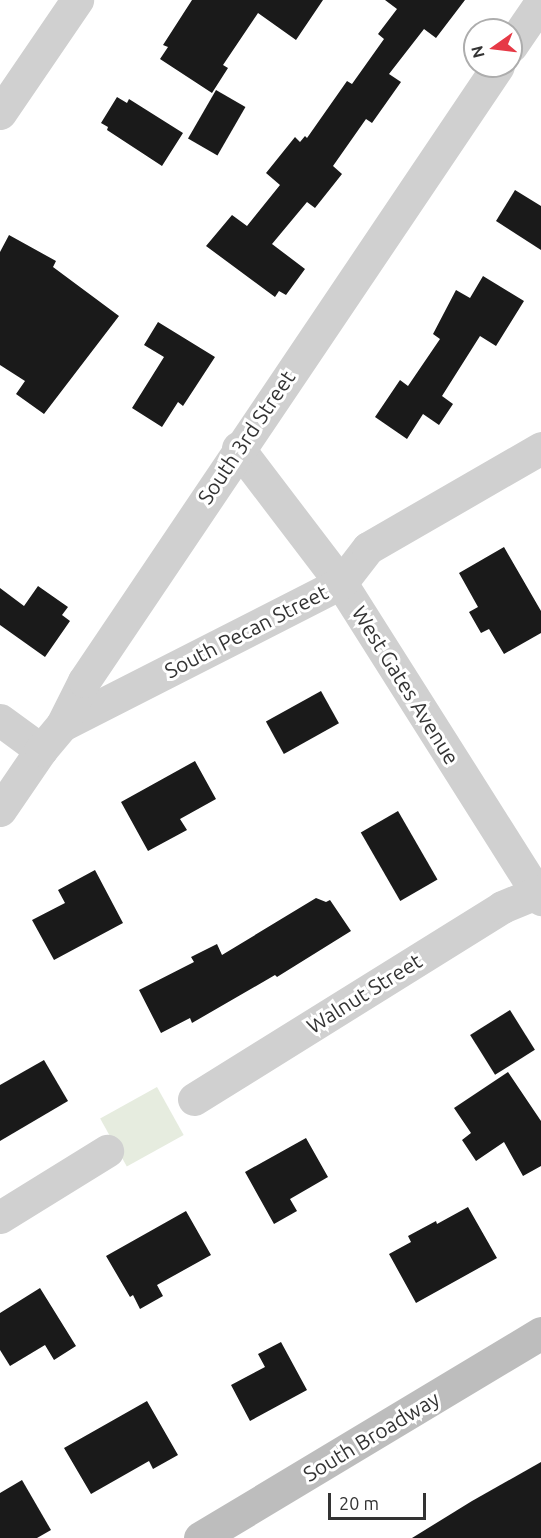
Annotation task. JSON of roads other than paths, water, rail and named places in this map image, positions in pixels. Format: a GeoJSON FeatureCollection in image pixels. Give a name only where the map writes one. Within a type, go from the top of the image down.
{"type":"FeatureCollection","features":[{"type":"Feature","properties":{"kind":"street"},"geometry":{"type":"LineString","coordinates":[[0,113],[77,0]]}},
{"type":"Feature","properties":{"kind":"street"},"geometry":{"type":"LineString","coordinates":[[523,28],[541,2]]}},
{"type":"Feature","properties":{"kind":"street","name":"South 3rd Street"},"geometry":{"type":"LineString","coordinates":[[0,810],[41,750],[62,725],[84,681],[238,448],[490,78]]}},
{"type":"Feature","properties":{"kind":"street","name":"West Gates Avenue"},"geometry":{"type":"LineString","coordinates":[[238,448],[341,583],[540,894]]}},
{"type":"Feature","properties":{"kind":"street","name":"South Pecan Street"},"geometry":{"type":"LineString","coordinates":[[62,725],[341,583],[368,548],[541,448]]}},
{"type":"Feature","properties":{"kind":"street"},"geometry":{"type":"LineString","coordinates":[[0,720],[41,750]]}},
{"type":"Feature","properties":{"kind":"street","name":"Walnut Street"},"geometry":{"type":"LineString","coordinates":[[194,1098],[502,907],[540,894]]}},
{"type":"Feature","properties":{"kind":"street"},"geometry":{"type":"LineString","coordinates":[[0,1217],[107,1151]]}},
{"type":"Feature","properties":{"kind":"street","name":"South Broadway"},"geometry":{"type":"LineString","coordinates":[[200,1538],[541,1333]]}}]}
